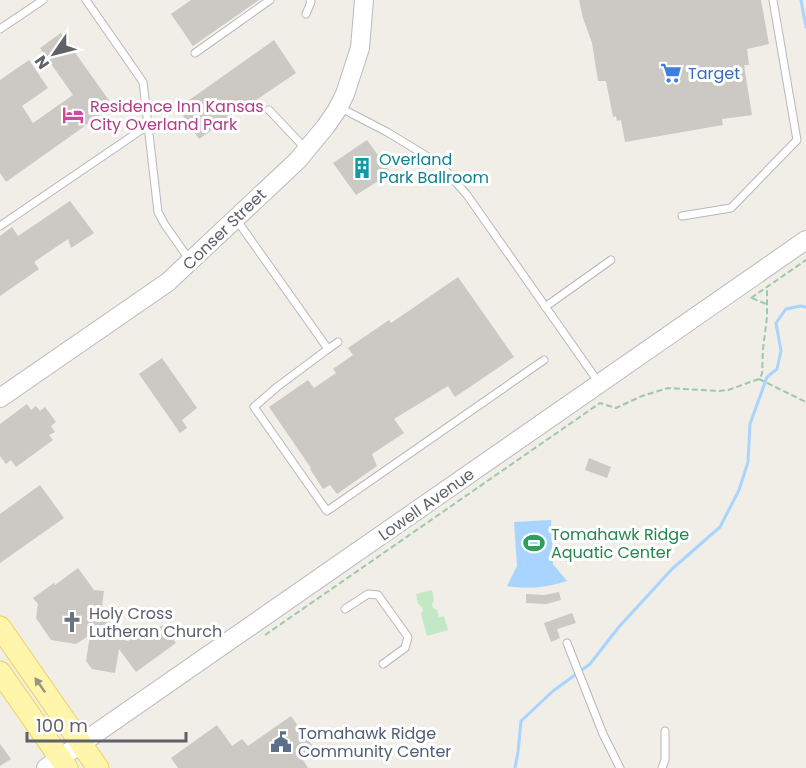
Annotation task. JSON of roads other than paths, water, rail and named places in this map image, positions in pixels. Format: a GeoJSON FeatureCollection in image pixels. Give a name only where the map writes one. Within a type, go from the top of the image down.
{"type":"FeatureCollection","features":[{"type":"Feature","properties":{"kind":"main road"},"geometry":{"type":"LineString","coordinates":[[0,627],[98,768]]}},
{"type":"Feature","properties":{"kind":"main road"},"geometry":{"type":"LineString","coordinates":[[0,672],[58,765]]}},
{"type":"Feature","properties":{"kind":"street","name":"Conser Street"},"geometry":{"type":"LineString","coordinates":[[0,397],[168,282],[307,150],[339,107],[353,73],[360,48],[364,0]]}},
{"type":"Feature","properties":{"kind":"street","name":"Lowell Avenue"},"geometry":{"type":"LineString","coordinates":[[58,765],[81,744],[806,240]]}},
{"type":"Feature","properties":{"kind":"lane"},"geometry":{"type":"LineString","coordinates":[[0,29],[43,0]]}},
{"type":"Feature","properties":{"kind":"lane"},"geometry":{"type":"LineString","coordinates":[[86,0],[142,82],[158,212],[191,261]]}},
{"type":"Feature","properties":{"kind":"lane"},"geometry":{"type":"LineString","coordinates":[[195,53],[270,0]]}},
{"type":"Feature","properties":{"kind":"lane"},"geometry":{"type":"LineString","coordinates":[[306,14],[310,0]]}},
{"type":"Feature","properties":{"kind":"lane"},"geometry":{"type":"LineString","coordinates":[[682,216],[730,208],[797,140],[772,0]]}},
{"type":"Feature","properties":{"kind":"lane"},"geometry":{"type":"LineString","coordinates":[[339,107],[387,132],[440,164],[467,195],[600,384]]}},
{"type":"Feature","properties":{"kind":"lane"},"geometry":{"type":"LineString","coordinates":[[269,110],[307,150]]}},
{"type":"Feature","properties":{"kind":"lane"},"geometry":{"type":"LineString","coordinates":[[0,226],[147,126]]}},
{"type":"Feature","properties":{"kind":"lane"},"geometry":{"type":"LineString","coordinates":[[236,218],[328,349]]}},
{"type":"Feature","properties":{"kind":"lane"},"geometry":{"type":"LineString","coordinates":[[545,307],[611,260]]}},
{"type":"Feature","properties":{"kind":"lane"},"geometry":{"type":"LineString","coordinates":[[338,342],[254,407],[327,511],[544,360]]}},
{"type":"Feature","properties":{"kind":"lane"},"geometry":{"type":"LineString","coordinates":[[345,609],[368,594],[378,595],[408,637],[405,648],[383,664]]}},
{"type":"Feature","properties":{"kind":"lane"},"geometry":{"type":"LineString","coordinates":[[567,643],[603,734],[620,768]]}},
{"type":"Feature","properties":{"kind":"lane"},"geometry":{"type":"LineString","coordinates":[[662,768],[665,760],[665,731]]}},
{"type":"Feature","properties":{"kind":"water","name":"Tomahawk Ridge Aquatic Center"},"geometry":{"type":"Polygon","coordinates":[[[551,520],[553,564],[567,581],[537,587],[507,586],[517,566],[514,522],[551,520]]]}},
{"type":"Feature","properties":{"kind":"waterway"},"geometry":{"type":"LineString","coordinates":[[801,0],[806,27]]}},
{"type":"Feature","properties":{"kind":"waterway"},"geometry":{"type":"LineString","coordinates":[[515,768],[521,721],[553,691],[590,664],[618,628],[672,569],[720,527],[739,490],[748,462],[750,424],[767,377],[777,369],[781,351],[776,323],[786,309],[806,307]]}},
{"type":"Feature","properties":{"kind":"place","name":"Target"},"geometry":{"type":"Point","coordinates":[671,73]}},
{"type":"Feature","properties":{"kind":"place","name":"Residence Inn Kansas City Overland Park"},"geometry":{"type":"Point","coordinates":[73,115]}},
{"type":"Feature","properties":{"kind":"place","name":"Overland Park Ballroom"},"geometry":{"type":"Point","coordinates":[362,168]}},
{"type":"Feature","properties":{"kind":"place","name":"Tomahawk Ridge Aquatic Center"},"geometry":{"type":"Point","coordinates":[534,543]}},
{"type":"Feature","properties":{"kind":"place","name":"Holy Cross Lutheran Church"},"geometry":{"type":"Point","coordinates":[72,622]}},
{"type":"Feature","properties":{"kind":"place","name":"Tomahawk Ridge Community Center"},"geometry":{"type":"Point","coordinates":[281,742]}}]}
